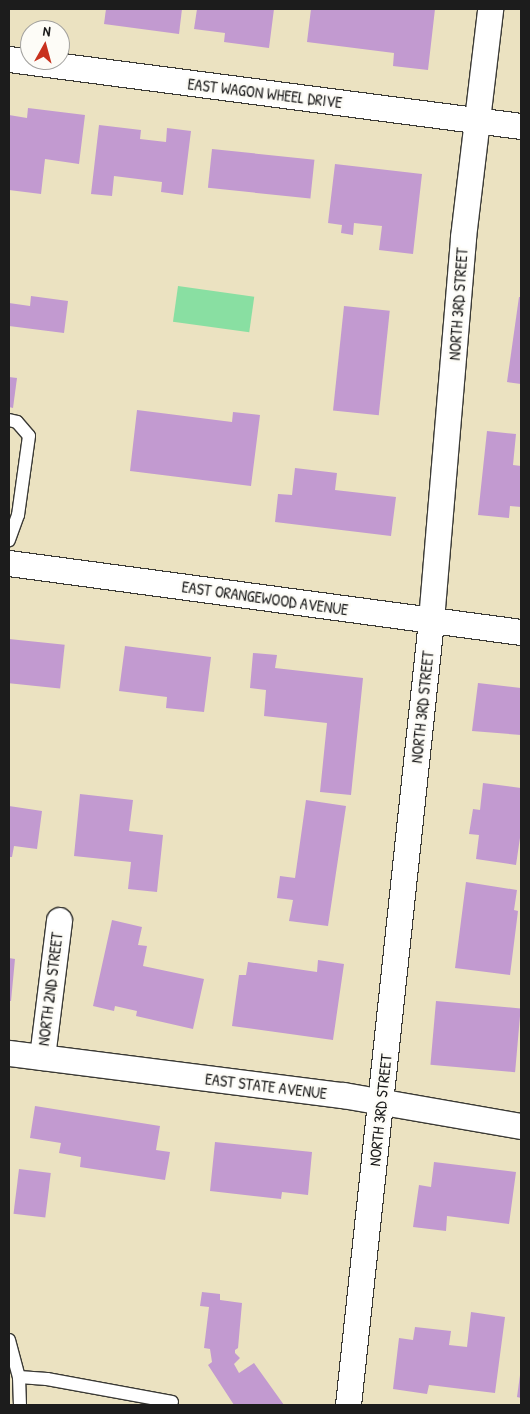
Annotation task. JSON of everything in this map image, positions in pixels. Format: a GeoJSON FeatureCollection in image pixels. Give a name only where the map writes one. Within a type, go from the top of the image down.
{"type":"FeatureCollection","features":[{"type":"Feature","properties":{"kind":"street","name":"NORTH 3RD STREET"},"geometry":{"type":"LineString","coordinates":[[348,1405],[431,620],[462,237],[490,9]]}},
{"type":"Feature","properties":{"kind":"street","name":"EAST WAGON WHEEL DRIVE"},"geometry":{"type":"LineString","coordinates":[[9,59],[521,126]]}},
{"type":"Feature","properties":{"kind":"street","name":"EAST ORANGEWOOD AVENUE"},"geometry":{"type":"LineString","coordinates":[[9,563],[521,632]]}},
{"type":"Feature","properties":{"kind":"street","name":"NORTH 2ND STREET"},"geometry":{"type":"LineString","coordinates":[[42,1058],[59,920]]}},
{"type":"Feature","properties":{"kind":"street","name":"EAST STATE AVENUE"},"geometry":{"type":"LineString","coordinates":[[9,1053],[343,1095],[521,1126]]}},
{"type":"Feature","properties":{"kind":"lane"},"geometry":{"type":"LineString","coordinates":[[9,420],[17,422],[29,436],[18,514],[9,540]]}},
{"type":"Feature","properties":{"kind":"lane"},"geometry":{"type":"LineString","coordinates":[[9,1340],[19,1377],[20,1405]]}},
{"type":"Feature","properties":{"kind":"lane"},"geometry":{"type":"LineString","coordinates":[[19,1377],[47,1379],[172,1402]]}},
{"type":"Feature","properties":{"kind":"green space"},"geometry":{"type":"Polygon","coordinates":[[[178,286],[254,297],[249,332],[173,322],[178,286]]]}},
{"type":"Feature","properties":{"kind":"building"},"geometry":{"type":"Polygon","coordinates":[[[106,9],[182,9],[179,34],[104,24],[106,9]]]}},
{"type":"Feature","properties":{"kind":"building"},"geometry":{"type":"Polygon","coordinates":[[[197,9],[274,9],[269,48],[224,42],[225,33],[194,29],[197,9]]]}},
{"type":"Feature","properties":{"kind":"building"},"geometry":{"type":"Polygon","coordinates":[[[311,9],[435,9],[428,70],[393,66],[394,53],[307,42],[311,9]]]}},
{"type":"Feature","properties":{"kind":"building"},"geometry":{"type":"Polygon","coordinates":[[[28,108],[85,115],[79,164],[45,159],[41,194],[9,190],[9,115],[27,118],[28,108]]]}},
{"type":"Feature","properties":{"kind":"building"},"geometry":{"type":"Polygon","coordinates":[[[99,125],[141,130],[140,139],[166,142],[167,128],[191,131],[183,195],[161,192],[162,182],[114,176],[112,196],[91,194],[99,125]]]}},
{"type":"Feature","properties":{"kind":"building"},"geometry":{"type":"Polygon","coordinates":[[[212,149],[314,160],[310,199],[208,188],[212,149]]]}},
{"type":"Feature","properties":{"kind":"building"},"geometry":{"type":"Polygon","coordinates":[[[335,164],[422,174],[413,254],[379,250],[382,226],[354,223],[353,235],[341,233],[342,225],[328,223],[335,164]]]}},
{"type":"Feature","properties":{"kind":"building"},"geometry":{"type":"Polygon","coordinates":[[[31,296],[68,301],[64,333],[9,326],[9,303],[30,306],[31,296]]]}},
{"type":"Feature","properties":{"kind":"building"},"geometry":{"type":"Polygon","coordinates":[[[519,297],[521,297],[521,384],[507,382],[519,297]]]}},
{"type":"Feature","properties":{"kind":"building"},"geometry":{"type":"Polygon","coordinates":[[[344,306],[390,311],[379,415],[333,410],[344,306]]]}},
{"type":"Feature","properties":{"kind":"building"},"geometry":{"type":"Polygon","coordinates":[[[9,377],[17,378],[13,408],[9,407],[9,377]]]}},
{"type":"Feature","properties":{"kind":"building"},"geometry":{"type":"Polygon","coordinates":[[[137,410],[232,422],[233,412],[260,415],[251,486],[130,471],[137,410]]]}},
{"type":"Feature","properties":{"kind":"building"},"geometry":{"type":"Polygon","coordinates":[[[487,431],[516,434],[513,465],[521,466],[521,507],[510,506],[509,518],[478,515],[487,431]]]}},
{"type":"Feature","properties":{"kind":"building"},"geometry":{"type":"Polygon","coordinates":[[[295,468],[337,473],[335,490],[396,497],[391,536],[275,522],[278,494],[292,495],[295,468]]]}},
{"type":"Feature","properties":{"kind":"building"},"geometry":{"type":"Polygon","coordinates":[[[9,639],[65,645],[60,689],[9,683],[9,639]]]}},
{"type":"Feature","properties":{"kind":"building"},"geometry":{"type":"Polygon","coordinates":[[[125,646],[211,657],[204,712],[166,708],[167,697],[119,691],[125,646]]]}},
{"type":"Feature","properties":{"kind":"building"},"geometry":{"type":"Polygon","coordinates":[[[253,653],[277,655],[275,668],[363,678],[351,795],[320,792],[327,723],[264,716],[266,690],[250,688],[253,653]]]}},
{"type":"Feature","properties":{"kind":"building"},"geometry":{"type":"Polygon","coordinates":[[[478,683],[521,688],[521,735],[472,731],[478,683]]]}},
{"type":"Feature","properties":{"kind":"building"},"geometry":{"type":"Polygon","coordinates":[[[483,783],[521,788],[521,831],[516,865],[476,859],[479,835],[469,834],[473,809],[480,810],[483,783]]]}},
{"type":"Feature","properties":{"kind":"building"},"geometry":{"type":"Polygon","coordinates":[[[80,794],[133,800],[129,831],[163,835],[157,892],[128,889],[131,862],[74,856],[80,794]]]}},
{"type":"Feature","properties":{"kind":"building"},"geometry":{"type":"Polygon","coordinates":[[[306,800],[346,806],[328,926],[289,921],[293,900],[277,898],[280,876],[295,878],[306,800]]]}},
{"type":"Feature","properties":{"kind":"building"},"geometry":{"type":"Polygon","coordinates":[[[9,806],[42,811],[37,849],[14,846],[12,857],[9,857],[9,806]]]}},
{"type":"Feature","properties":{"kind":"building"},"geometry":{"type":"Polygon","coordinates":[[[466,882],[517,890],[514,910],[518,911],[510,975],[455,968],[466,882]]]}},
{"type":"Feature","properties":{"kind":"building"},"geometry":{"type":"Polygon","coordinates":[[[112,920],[142,927],[138,945],[147,946],[143,966],[204,979],[193,1029],[136,1016],[137,1011],[115,1006],[114,1011],[93,1006],[112,920]]]}},
{"type":"Feature","properties":{"kind":"building"},"geometry":{"type":"Polygon","coordinates":[[[9,958],[15,959],[11,1001],[9,1001],[9,958]]]}},
{"type":"Feature","properties":{"kind":"building"},"geometry":{"type":"Polygon","coordinates":[[[318,960],[344,964],[333,1040],[232,1026],[239,975],[246,975],[248,962],[317,972],[318,960]]]}},
{"type":"Feature","properties":{"kind":"building"},"geometry":{"type":"Polygon","coordinates":[[[436,1001],[521,1008],[515,1072],[430,1065],[436,1001]]]}},
{"type":"Feature","properties":{"kind":"building"},"geometry":{"type":"Polygon","coordinates":[[[35,1106],[160,1126],[156,1150],[170,1152],[165,1180],[80,1167],[81,1157],[59,1153],[61,1143],[30,1138],[35,1106]]]}},
{"type":"Feature","properties":{"kind":"building"},"geometry":{"type":"Polygon","coordinates":[[[215,1142],[312,1152],[308,1195],[282,1192],[281,1199],[210,1191],[215,1142]]]}},
{"type":"Feature","properties":{"kind":"building"},"geometry":{"type":"Polygon","coordinates":[[[434,1162],[516,1172],[509,1224],[447,1216],[446,1231],[413,1227],[419,1185],[431,1187],[434,1162]]]}},
{"type":"Feature","properties":{"kind":"building"},"geometry":{"type":"Polygon","coordinates":[[[19,1169],[51,1173],[45,1218],[14,1214],[19,1169]]]}},
{"type":"Feature","properties":{"kind":"building"},"geometry":{"type":"Polygon","coordinates":[[[202,1292],[220,1294],[220,1300],[242,1303],[238,1348],[235,1350],[235,1353],[240,1358],[234,1364],[239,1373],[254,1363],[284,1405],[234,1405],[208,1365],[212,1362],[210,1349],[204,1348],[209,1307],[200,1306],[202,1292]]]}},
{"type":"Feature","properties":{"kind":"building"},"geometry":{"type":"Polygon","coordinates":[[[471,1312],[505,1317],[495,1393],[429,1385],[427,1394],[393,1389],[399,1338],[413,1340],[415,1327],[451,1331],[449,1345],[467,1347],[471,1312]]]}},
{"type":"Feature","properties":{"kind":"building"},"geometry":{"type":"Polygon","coordinates":[[[521,1375],[521,1398],[517,1397],[521,1375]]]}}]}
